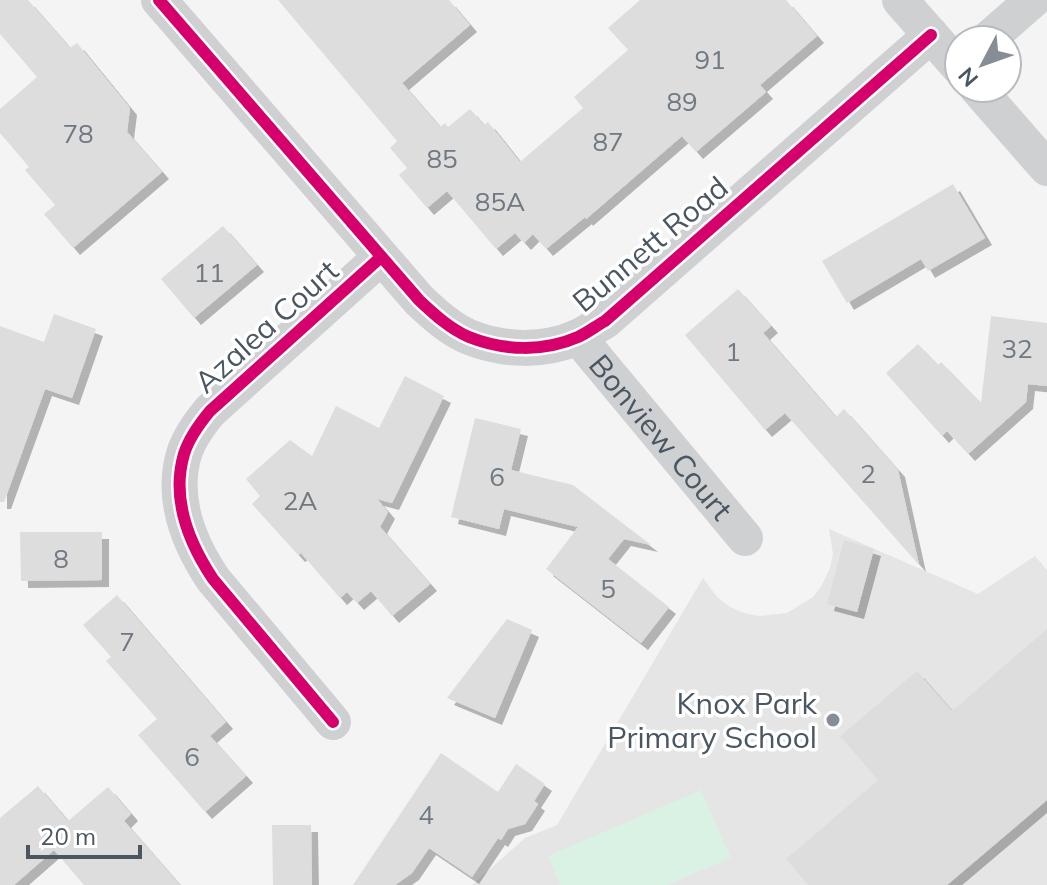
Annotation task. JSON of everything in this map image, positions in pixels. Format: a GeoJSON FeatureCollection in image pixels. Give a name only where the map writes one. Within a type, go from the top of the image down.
{"type":"FeatureCollection","features":[{"type":"Feature","properties":{"kind":"street","name":"Bunnett Road"},"geometry":{"type":"LineString","coordinates":[[159,0],[419,300],[440,320],[467,336],[496,346],[523,349],[550,347],[578,337],[605,321],[931,35]]}},
{"type":"Feature","properties":{"kind":"street"},"geometry":{"type":"LineString","coordinates":[[900,0],[943,48]]}},
{"type":"Feature","properties":{"kind":"street"},"geometry":{"type":"LineString","coordinates":[[1005,24],[1033,0]]}},
{"type":"Feature","properties":{"kind":"street"},"geometry":{"type":"LineString","coordinates":[[992,104],[1047,168]]}},
{"type":"Feature","properties":{"kind":"street","name":"Azalea Court"},"geometry":{"type":"LineString","coordinates":[[333,722],[201,561],[186,526],[180,488],[181,471],[184,453],[210,411],[381,257]]}},
{"type":"Feature","properties":{"kind":"street","name":"Bonview Court"},"geometry":{"type":"LineString","coordinates":[[578,337],[745,538]]}},
{"type":"Feature","properties":{"kind":"shaded area","name":"Knox Park Primary School"},"geometry":{"type":"Polygon","coordinates":[[[829,529],[978,594],[1035,556],[1047,570],[1047,885],[472,885],[525,838],[557,825],[703,578],[717,597],[744,613],[759,616],[787,613],[813,597],[822,585],[833,554],[829,529]]]}},
{"type":"Feature","properties":{"kind":"green space"},"geometry":{"type":"Polygon","coordinates":[[[701,790],[731,858],[667,885],[560,885],[548,856],[701,790]]]}},
{"type":"Feature","properties":{"kind":"building"},"geometry":{"type":"Polygon","coordinates":[[[0,0],[28,0],[70,48],[77,43],[130,108],[127,132],[162,172],[73,248],[44,214],[55,205],[25,170],[29,167],[0,133],[0,109],[37,77],[0,34],[0,0]]]}},
{"type":"Feature","properties":{"kind":"building"},"geometry":{"type":"Polygon","coordinates":[[[278,0],[449,0],[470,25],[402,83],[440,127],[445,123],[448,127],[470,109],[484,125],[488,122],[520,162],[583,108],[574,97],[628,50],[608,28],[640,0],[786,0],[817,36],[760,85],[766,92],[696,152],[682,136],[586,219],[546,249],[533,234],[524,243],[515,233],[496,249],[447,191],[427,208],[399,175],[407,168],[390,148],[397,141],[278,0]]]}},
{"type":"Feature","properties":{"kind":"building"},"geometry":{"type":"Polygon","coordinates":[[[953,184],[985,238],[928,271],[921,259],[847,303],[822,261],[953,184]]]}},
{"type":"Feature","properties":{"kind":"building"},"geometry":{"type":"Polygon","coordinates":[[[223,226],[257,265],[194,318],[161,279],[223,226]]]}},
{"type":"Feature","properties":{"kind":"building"},"geometry":{"type":"Polygon","coordinates":[[[738,289],[771,326],[763,333],[836,417],[844,409],[898,470],[919,565],[785,413],[765,430],[685,335],[738,289]]]}},
{"type":"Feature","properties":{"kind":"building"},"geometry":{"type":"Polygon","coordinates":[[[54,314],[96,329],[72,398],[45,389],[4,502],[0,502],[0,326],[44,342],[54,314]]]}},
{"type":"Feature","properties":{"kind":"building"},"geometry":{"type":"Polygon","coordinates":[[[991,316],[1047,323],[1047,386],[1028,384],[1026,402],[968,454],[947,431],[942,436],[886,373],[918,344],[938,365],[941,362],[981,403],[991,316]]]}},
{"type":"Feature","properties":{"kind":"building"},"geometry":{"type":"Polygon","coordinates":[[[405,376],[444,396],[392,503],[377,499],[388,512],[380,527],[430,584],[392,616],[371,591],[357,603],[347,592],[340,598],[252,504],[260,496],[246,479],[290,440],[312,456],[336,406],[379,428],[405,376]]]}},
{"type":"Feature","properties":{"kind":"building"},"geometry":{"type":"Polygon","coordinates":[[[475,418],[521,429],[511,470],[573,485],[651,545],[624,539],[608,559],[669,607],[641,643],[546,569],[578,527],[504,509],[499,529],[451,517],[475,418]]]}},
{"type":"Feature","properties":{"kind":"building"},"geometry":{"type":"Polygon","coordinates":[[[20,532],[102,532],[102,580],[21,581],[20,532]]]}},
{"type":"Feature","properties":{"kind":"building"},"geometry":{"type":"Polygon","coordinates":[[[844,540],[874,549],[857,612],[827,604],[844,540]]]}},
{"type":"Feature","properties":{"kind":"building"},"geometry":{"type":"Polygon","coordinates":[[[117,595],[226,722],[210,736],[246,776],[205,812],[138,735],[157,719],[106,661],[111,657],[83,625],[117,595]]]}},
{"type":"Feature","properties":{"kind":"building"},"geometry":{"type":"Polygon","coordinates":[[[507,619],[532,630],[495,718],[447,698],[507,619]]]}},
{"type":"Feature","properties":{"kind":"building"},"geometry":{"type":"Polygon","coordinates":[[[1047,629],[1047,800],[947,885],[808,885],[786,859],[878,780],[840,736],[917,671],[952,711],[1047,629]]]}},
{"type":"Feature","properties":{"kind":"building"},"geometry":{"type":"Polygon","coordinates":[[[441,753],[498,792],[516,764],[545,784],[534,801],[538,804],[525,824],[508,829],[501,840],[498,838],[472,877],[429,848],[412,873],[395,885],[353,885],[441,753]]]}},
{"type":"Feature","properties":{"kind":"building"},"geometry":{"type":"Polygon","coordinates":[[[38,786],[68,821],[108,787],[131,814],[124,821],[180,885],[84,885],[54,850],[14,885],[0,885],[0,818],[38,786]]]}},
{"type":"Feature","properties":{"kind":"building"},"geometry":{"type":"Polygon","coordinates":[[[272,825],[311,825],[312,885],[273,885],[272,825]]]}},
{"type":"Feature","properties":{"kind":"cycle path"},"geometry":{"type":"LineString","coordinates":[[159,0],[419,300],[436,316],[469,337],[496,345],[524,348],[565,342],[605,321],[931,35]]}},
{"type":"Feature","properties":{"kind":"cycle path"},"geometry":{"type":"LineString","coordinates":[[333,722],[204,565],[185,520],[181,503],[181,471],[189,442],[210,411],[381,257]]}},
{"type":"Feature","properties":{"kind":"place","name":"Knox Park Primary School"},"geometry":{"type":"Point","coordinates":[833,720]}}]}
